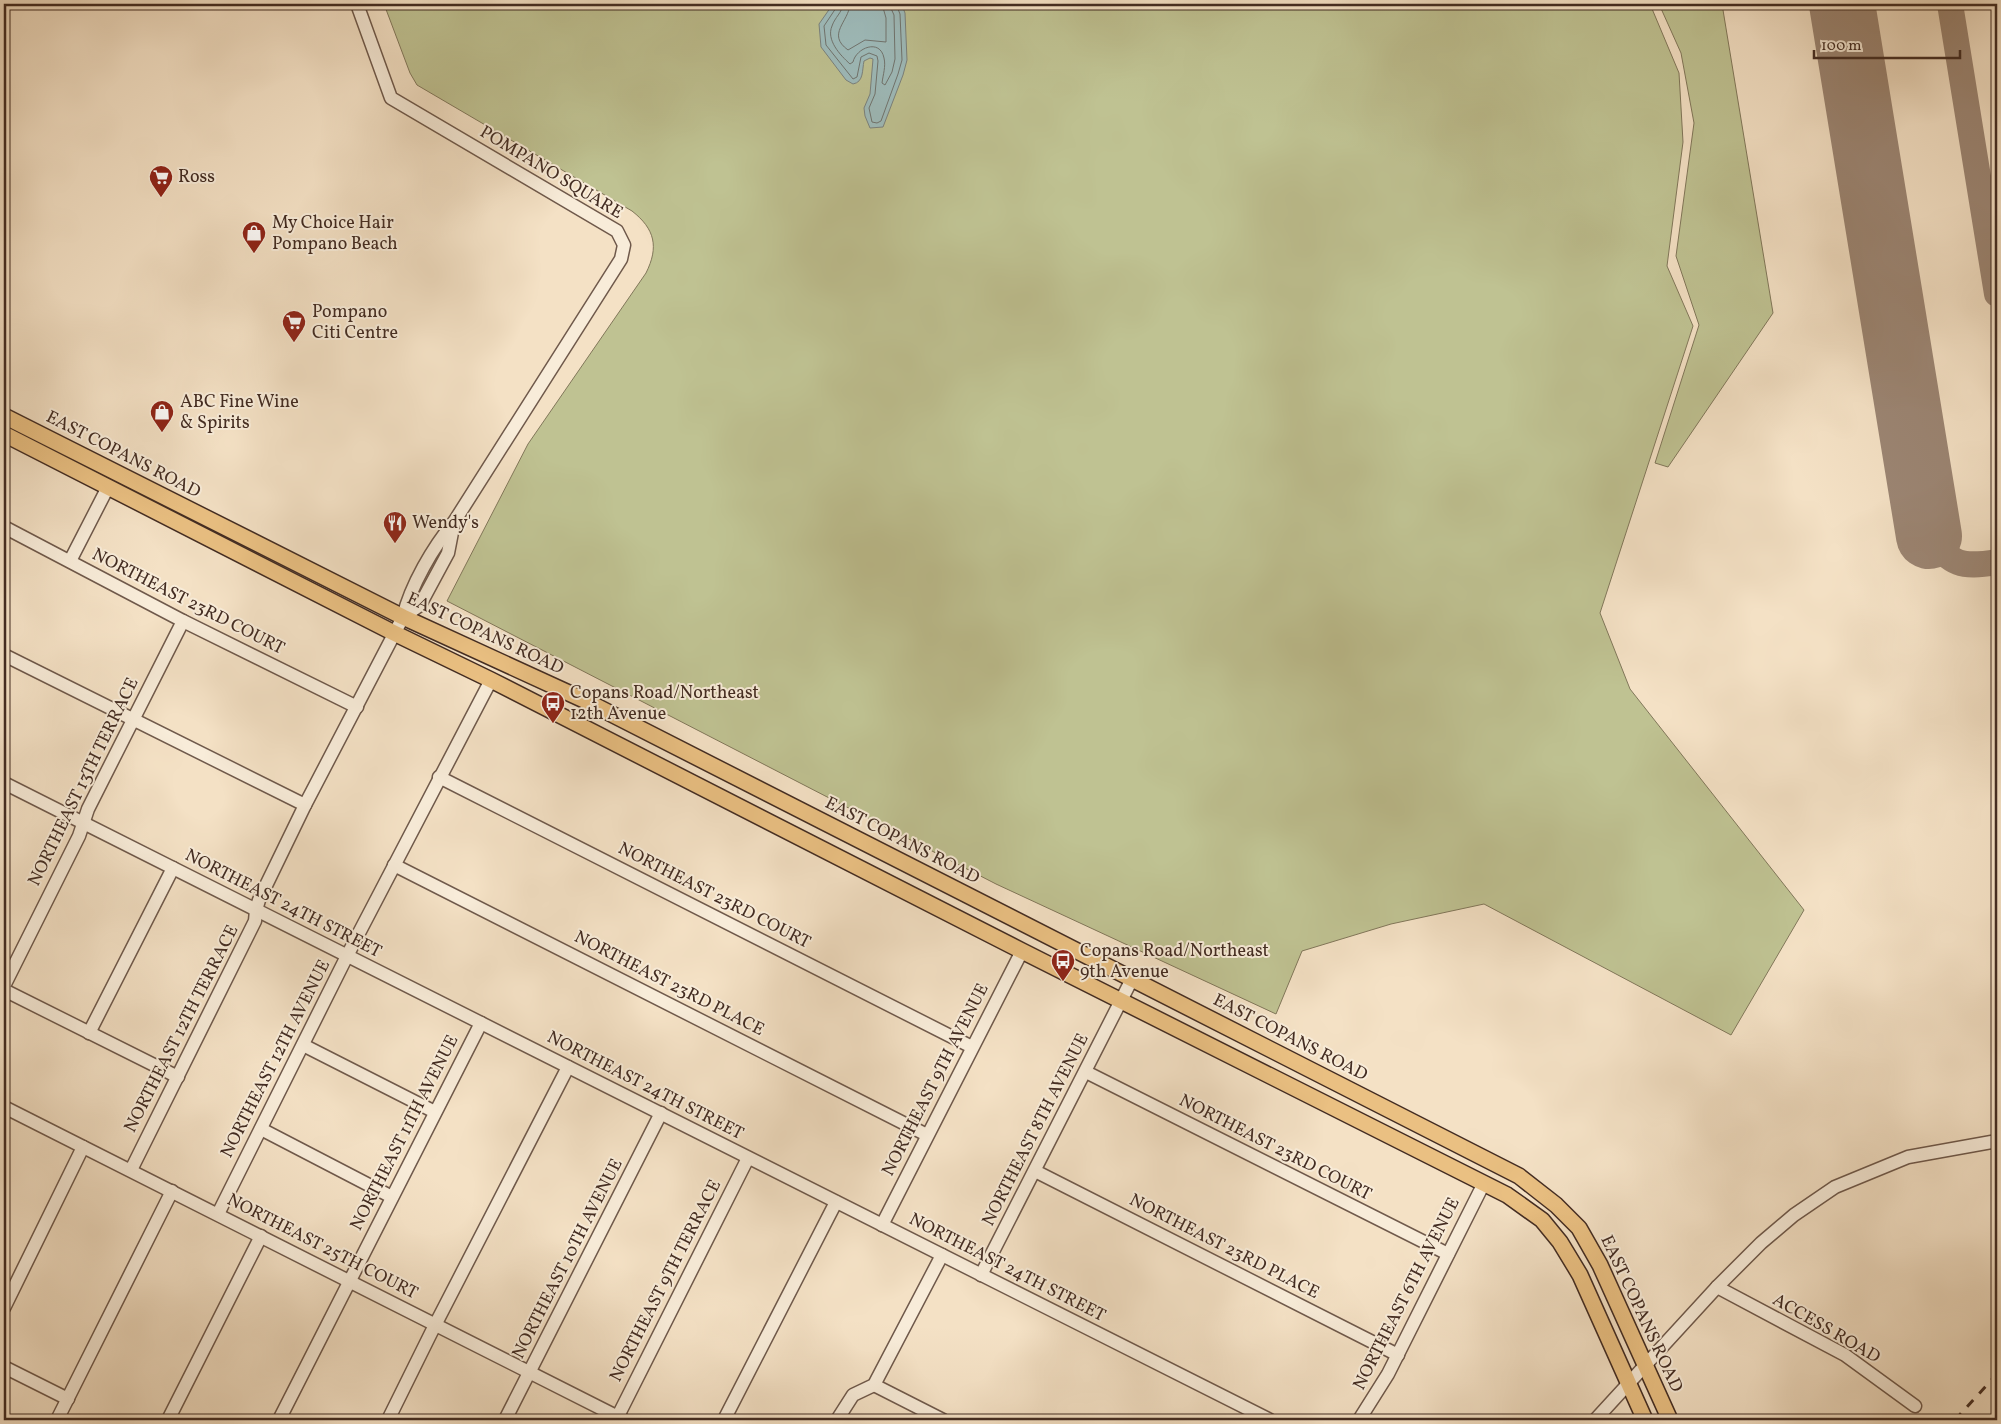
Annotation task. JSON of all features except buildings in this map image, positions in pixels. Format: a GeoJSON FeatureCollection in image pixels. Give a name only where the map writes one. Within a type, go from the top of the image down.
{"type":"FeatureCollection","features":[{"type":"Feature","properties":{"kind":"main road","name":"EAST COPANS ROAD"},"geometry":{"type":"LineString","coordinates":[[4,416],[403,617],[584,700],[1519,1176],[1556,1204],[1579,1228],[1600,1265],[1670,1420]]}},
{"type":"Feature","properties":{"kind":"main road","name":"EAST COPANS ROAD"},"geometry":{"type":"LineString","coordinates":[[4,434],[394,633],[491,680],[1022,952],[1507,1195],[1542,1220],[1560,1242],[1580,1275],[1645,1420]]}},
{"type":"Feature","properties":{"kind":"main road"},"geometry":{"type":"LineString","coordinates":[[83,474],[97,474],[110,470]]}},
{"type":"Feature","properties":{"kind":"main road"},"geometry":{"type":"LineString","coordinates":[[108,486],[121,482],[136,482]]}},
{"type":"Feature","properties":{"kind":"street","name":"POMPANO SQUARE"},"geometry":{"type":"LineString","coordinates":[[357,4],[391,98],[618,231],[624,245],[621,260],[454,522],[448,553],[422,603],[403,617],[394,633]]}},
{"type":"Feature","properties":{"kind":"street"},"geometry":{"type":"LineString","coordinates":[[70,561],[108,486]]}},
{"type":"Feature","properties":{"kind":"street","name":"NORTHEAST 23RD COURT"},"geometry":{"type":"LineString","coordinates":[[4,527],[182,620],[357,707]]}},
{"type":"Feature","properties":{"kind":"street","name":"NORTHEAST 13TH TERRACE"},"geometry":{"type":"LineString","coordinates":[[4,988],[84,823],[88,809],[182,620]]}},
{"type":"Feature","properties":{"kind":"street","name":"NORTHEAST 12TH TERRACE"},"geometry":{"type":"LineString","coordinates":[[131,1170],[255,922],[258,900],[394,633]]}},
{"type":"Feature","properties":{"kind":"street"},"geometry":{"type":"LineString","coordinates":[[4,655],[305,805]]}},
{"type":"Feature","properties":{"kind":"street","name":"NORTHEAST 12TH AVENUE"},"geometry":{"type":"LineString","coordinates":[[218,1214],[394,865],[491,680]]}},
{"type":"Feature","properties":{"kind":"street","name":"NORTHEAST 23RD COURT"},"geometry":{"type":"LineString","coordinates":[[439,777],[972,1047]]}},
{"type":"Feature","properties":{"kind":"street","name":"NORTHEAST 24TH STREET"},"geometry":{"type":"LineString","coordinates":[[4,783],[1270,1420]]}},
{"type":"Feature","properties":{"kind":"street","name":"NORTHEAST 23RD PLACE"},"geometry":{"type":"LineString","coordinates":[[394,865],[927,1135]]}},
{"type":"Feature","properties":{"kind":"street"},"geometry":{"type":"LineString","coordinates":[[89,1034],[174,868]]}},
{"type":"Feature","properties":{"kind":"street","name":"NORTHEAST 9TH AVENUE"},"geometry":{"type":"LineString","coordinates":[[882,1225],[1022,952]]}},
{"type":"Feature","properties":{"kind":"street","name":"NORTHEAST 8TH AVENUE"},"geometry":{"type":"LineString","coordinates":[[981,1275],[1132,979]]}},
{"type":"Feature","properties":{"kind":"street"},"geometry":{"type":"LineString","coordinates":[[4,988],[89,1034],[178,1078]]}},
{"type":"Feature","properties":{"kind":"street","name":"NORTHEAST 11TH AVENUE"},"geometry":{"type":"LineString","coordinates":[[279,1420],[481,1023]]}},
{"type":"Feature","properties":{"kind":"street"},"geometry":{"type":"LineString","coordinates":[[303,1045],[435,1112]]}},
{"type":"Feature","properties":{"kind":"street"},"geometry":{"type":"LineString","coordinates":[[388,1420],[435,1324],[568,1067]]}},
{"type":"Feature","properties":{"kind":"street","name":"NORTHEAST 23RD COURT"},"geometry":{"type":"LineString","coordinates":[[1086,1072],[1448,1254]]}},
{"type":"Feature","properties":{"kind":"street","name":"NORTHEAST 25TH COURT"},"geometry":{"type":"LineString","coordinates":[[4,1107],[619,1419]]}},
{"type":"Feature","properties":{"kind":"street","name":"NORTHEAST 10TH AVENUE"},"geometry":{"type":"LineString","coordinates":[[505,1420],[660,1113]]}},
{"type":"Feature","properties":{"kind":"street"},"geometry":{"type":"LineString","coordinates":[[261,1129],[392,1197]]}},
{"type":"Feature","properties":{"kind":"street"},"geometry":{"type":"LineString","coordinates":[[1595,1420],[1717,1287],[1767,1237],[1794,1214],[1835,1187],[1908,1157],[1997,1141]]}},
{"type":"Feature","properties":{"kind":"street"},"geometry":{"type":"LineString","coordinates":[[4,1308],[84,1147]]}},
{"type":"Feature","properties":{"kind":"street","name":"NORTHEAST 9TH TERRACE"},"geometry":{"type":"LineString","coordinates":[[619,1419],[748,1158]]}},
{"type":"Feature","properties":{"kind":"street","name":"NORTHEAST 23RD PLACE"},"geometry":{"type":"LineString","coordinates":[[1035,1171],[1398,1355]]}},
{"type":"Feature","properties":{"kind":"street","name":"NORTHEAST 6TH AVENUE"},"geometry":{"type":"LineString","coordinates":[[1359,1420],[1379,1391],[1398,1355],[1484,1183]]}},
{"type":"Feature","properties":{"kind":"street"},"geometry":{"type":"LineString","coordinates":[[57,1420],[172,1191]]}},
{"type":"Feature","properties":{"kind":"street"},"geometry":{"type":"LineString","coordinates":[[724,1420],[836,1202]]}},
{"type":"Feature","properties":{"kind":"street"},"geometry":{"type":"LineString","coordinates":[[168,1420],[261,1236]]}},
{"type":"Feature","properties":{"kind":"street"},"geometry":{"type":"LineString","coordinates":[[837,1420],[854,1395],[874,1386],[942,1255]]}},
{"type":"Feature","properties":{"kind":"street","name":"ACCESS ROAD"},"geometry":{"type":"LineString","coordinates":[[1717,1287],[1845,1355],[1915,1406]]}},
{"type":"Feature","properties":{"kind":"street"},"geometry":{"type":"LineString","coordinates":[[4,1367],[68,1399]]}},
{"type":"Feature","properties":{"kind":"street"},"geometry":{"type":"LineString","coordinates":[[874,1386],[943,1420]]}},
{"type":"Feature","properties":{"kind":"green space"},"geometry":{"type":"Polygon","coordinates":[[[384,4],[1650,4],[1679,73],[1683,142],[1667,266],[1693,326],[1600,613],[1630,689],[1804,910],[1731,1035],[1484,904],[1391,924],[1302,951],[1276,1014],[996,884],[447,601],[528,444],[646,273],[653,255],[653,247],[650,232],[646,225],[632,211],[417,85],[410,73],[384,4]]]}},
{"type":"Feature","properties":{"kind":"green space"},"geometry":{"type":"Polygon","coordinates":[[[1659,4],[1722,4],[1773,313],[1668,467],[1655,463],[1699,325],[1676,256],[1694,123],[1681,53],[1659,4]]]}},
{"type":"Feature","properties":{"kind":"water"},"geometry":{"type":"Polygon","coordinates":[[[833,4],[898,4],[903,8],[905,13],[907,60],[883,127],[870,128],[865,116],[864,108],[870,94],[873,59],[870,58],[864,61],[861,78],[857,83],[853,84],[846,80],[821,47],[819,24],[833,4]]]}},
{"type":"Feature","properties":{"kind":"taxiway"},"geometry":{"type":"LineString","coordinates":[[1950,4],[1997,294]]}},
{"type":"Feature","properties":{"kind":"taxiway"},"geometry":{"type":"LineString","coordinates":[[1929,536],[1951,559],[1958,562],[1974,565],[1997,562]]}},
{"type":"Feature","properties":{"kind":"runway"},"geometry":{"type":"LineString","coordinates":[[1842,4],[1929,536]]}},
{"type":"Feature","properties":{"kind":"railway"},"geometry":{"type":"LineString","coordinates":[[1955,1420],[1997,1374]]}},
{"type":"Feature","properties":{"kind":"place","name":"Ross"},"geometry":{"type":"Point","coordinates":[161,198]}},
{"type":"Feature","properties":{"kind":"place","name":"My Choice Hair Pompano Beach"},"geometry":{"type":"Point","coordinates":[254,254]}},
{"type":"Feature","properties":{"kind":"place","name":"Pompano Citi Centre"},"geometry":{"type":"Point","coordinates":[294,343]}},
{"type":"Feature","properties":{"kind":"place","name":"ABC Fine Wine & Spirits"},"geometry":{"type":"Point","coordinates":[162,433]}},
{"type":"Feature","properties":{"kind":"place","name":"Wendy's"},"geometry":{"type":"Point","coordinates":[395,544]}},
{"type":"Feature","properties":{"kind":"place","name":"Copans Road/Northeast 12th Avenue"},"geometry":{"type":"Point","coordinates":[553,724]}},
{"type":"Feature","properties":{"kind":"place","name":"Copans Road/Northeast 9th Avenue"},"geometry":{"type":"Point","coordinates":[1063,982]}}]}
